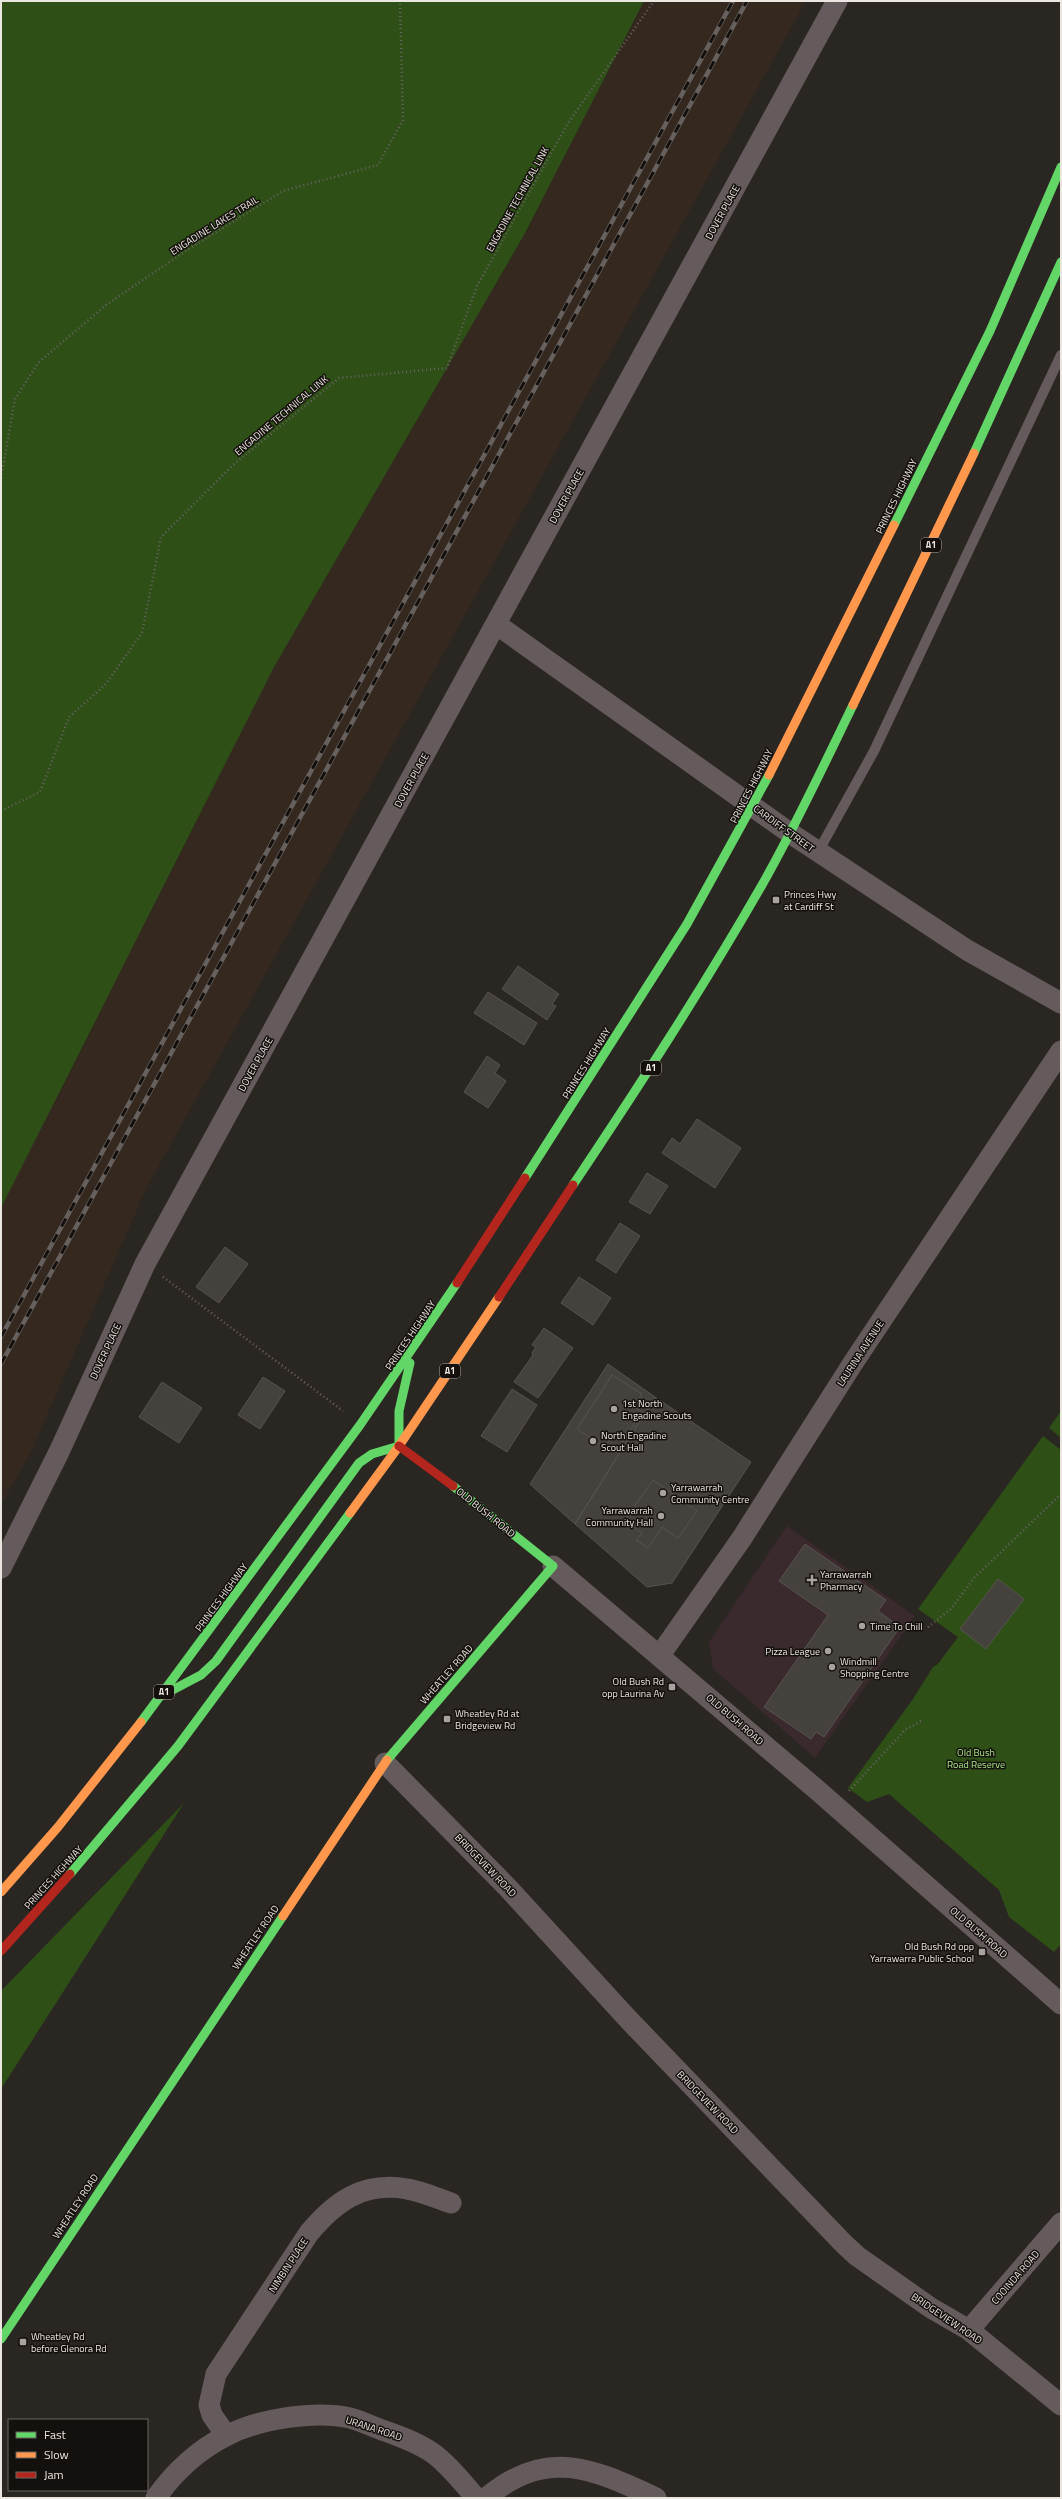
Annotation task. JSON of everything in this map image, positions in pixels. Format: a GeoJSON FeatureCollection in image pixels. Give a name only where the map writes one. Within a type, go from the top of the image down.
{"type":"FeatureCollection","features":[{"type":"Feature","properties":{"kind":"main road","name":"PRINCES HIGHWAY"},"geometry":{"type":"LineString","coordinates":[[1,1892],[58,1827],[160,1696],[318,1485],[414,1348],[610,1047],[687,924],[754,806],[990,332],[1061,168]]}},
{"type":"Feature","properties":{"kind":"main road","name":"PRINCES HIGHWAY"},"geometry":{"type":"LineString","coordinates":[[1,1951],[93,1849],[178,1746],[399,1446],[659,1056],[762,885],[790,833],[965,474],[1061,262]]}},
{"type":"Feature","properties":{"kind":"main road"},"geometry":{"type":"LineString","coordinates":[[160,1696],[201,1675],[216,1661],[360,1463],[372,1454],[399,1446],[399,1411],[414,1348]]}},
{"type":"Feature","properties":{"kind":"main road","name":"OLD BUSH ROAD"},"geometry":{"type":"LineString","coordinates":[[399,1446],[427,1465],[553,1566]]}},
{"type":"Feature","properties":{"kind":"main road","name":"WHEATLEY ROAD"},"geometry":{"type":"LineString","coordinates":[[1,2339],[385,1763],[553,1566]]}},
{"type":"Feature","properties":{"kind":"street","name":"DOVER PLACE"},"geometry":{"type":"LineString","coordinates":[[1,1568],[59,1452],[145,1264],[837,1]]}},
{"type":"Feature","properties":{"kind":"street","name":"CARDIFF STREET"},"geometry":{"type":"LineString","coordinates":[[496,624],[632,722],[818,852],[967,950],[1061,1003]]}},
{"type":"Feature","properties":{"kind":"street","name":"LAURINA AVENUE"},"geometry":{"type":"LineString","coordinates":[[660,1655],[742,1538],[853,1363],[1061,1051]]}},
{"type":"Feature","properties":{"kind":"street","name":"OLD BUSH ROAD"},"geometry":{"type":"LineString","coordinates":[[553,1566],[660,1655],[1061,2004]]}},
{"type":"Feature","properties":{"kind":"street","name":"BRIDGEVIEW ROAD"},"geometry":{"type":"LineString","coordinates":[[385,1763],[509,1888],[628,2019],[828,2229],[857,2256],[931,2308],[969,2330],[1061,2405]]}},
{"type":"Feature","properties":{"kind":"street","name":"NIMBIN PLACE"},"geometry":{"type":"LineString","coordinates":[[226,2435],[212,2415],[209,2405],[216,2374],[308,2233],[326,2213],[343,2199],[365,2191],[387,2188],[406,2188],[450,2203]]}},
{"type":"Feature","properties":{"kind":"street","name":"COOINDA ROAD"},"geometry":{"type":"LineString","coordinates":[[969,2330],[1061,2223]]}},
{"type":"Feature","properties":{"kind":"street","name":"URANA ROAD"},"geometry":{"type":"LineString","coordinates":[[156,2498],[166,2484],[191,2460],[226,2435],[270,2421],[312,2415],[350,2418],[410,2440],[434,2454],[454,2473],[476,2498]]}},
{"type":"Feature","properties":{"kind":"street"},"geometry":{"type":"LineString","coordinates":[[486,2498],[498,2487],[524,2474],[542,2467],[562,2466],[614,2478],[656,2498]]}},
{"type":"Feature","properties":{"kind":"lane"},"geometry":{"type":"LineString","coordinates":[[818,852],[874,751],[1061,355]]}},
{"type":"Feature","properties":{"kind":"path","name":"ENGADINE LAKES TRAIL"},"geometry":{"type":"LineString","coordinates":[[1,478],[15,399],[38,364],[106,305],[187,250],[283,191],[378,165],[403,120],[400,1]]}},
{"type":"Feature","properties":{"kind":"path","name":"ENGADINE TECHNICAL LINK"},"geometry":{"type":"LineString","coordinates":[[1,811],[40,792],[69,717],[105,685],[142,633],[161,537],[233,465],[339,378],[447,368],[477,286],[564,130],[654,1]]}},
{"type":"Feature","properties":{"kind":"path"},"geometry":{"type":"LineString","coordinates":[[145,1264],[347,1414]]}},
{"type":"Feature","properties":{"kind":"path"},"geometry":{"type":"LineString","coordinates":[[928,1627],[952,1609],[974,1578],[1061,1494]]}},
{"type":"Feature","properties":{"kind":"path"},"geometry":{"type":"LineString","coordinates":[[847,1793],[905,1730],[923,1720]]}},
{"type":"Feature","properties":{"kind":"shaded area"},"geometry":{"type":"Polygon","coordinates":[[[644,1],[806,1],[146,1189],[31,1452],[1,1505],[1,1208],[274,667],[524,235],[644,1]]]}},
{"type":"Feature","properties":{"kind":"shaded area"},"geometry":{"type":"Polygon","coordinates":[[[787,1526],[915,1616],[815,1758],[713,1669],[709,1642],[787,1526]]]}},
{"type":"Feature","properties":{"kind":"green space"},"geometry":{"type":"Polygon","coordinates":[[[1,1],[644,1],[524,235],[274,667],[1,1208],[1,1]]]}},
{"type":"Feature","properties":{"kind":"green space"},"geometry":{"type":"Polygon","coordinates":[[[1061,1411],[1061,1438],[1049,1428],[1061,1411]]]}},
{"type":"Feature","properties":{"kind":"green space","name":"Old Bush Road Reserve"},"geometry":{"type":"Polygon","coordinates":[[[1043,1436],[1061,1450],[1061,1944],[1054,1952],[1009,1917],[999,1890],[889,1794],[867,1802],[848,1788],[913,1699],[933,1667],[938,1664],[958,1637],[918,1609],[1043,1436]]]}},
{"type":"Feature","properties":{"kind":"green space"},"geometry":{"type":"Polygon","coordinates":[[[184,1803],[1,2089],[1,1991],[184,1803]]]}},
{"type":"Feature","properties":{"kind":"building"},"geometry":{"type":"Polygon","coordinates":[[[518,966],[559,994],[552,1004],[556,1006],[547,1020],[502,989],[518,966]]]}},
{"type":"Feature","properties":{"kind":"building"},"geometry":{"type":"Polygon","coordinates":[[[488,992],[537,1023],[524,1045],[474,1013],[488,992]]]}},
{"type":"Feature","properties":{"kind":"building"},"geometry":{"type":"Polygon","coordinates":[[[487,1056],[500,1065],[495,1073],[506,1081],[488,1108],[464,1092],[487,1056]]]}},
{"type":"Feature","properties":{"kind":"building"},"geometry":{"type":"Polygon","coordinates":[[[697,1119],[741,1148],[715,1188],[662,1153],[672,1138],[680,1144],[697,1119]]]}},
{"type":"Feature","properties":{"kind":"building"},"geometry":{"type":"Polygon","coordinates":[[[647,1173],[668,1186],[650,1214],[629,1202],[647,1173]]]}},
{"type":"Feature","properties":{"kind":"building"},"geometry":{"type":"Polygon","coordinates":[[[620,1223],[640,1236],[616,1273],[596,1260],[620,1223]]]}},
{"type":"Feature","properties":{"kind":"building"},"geometry":{"type":"Polygon","coordinates":[[[225,1247],[248,1264],[219,1303],[196,1287],[225,1247]]]}},
{"type":"Feature","properties":{"kind":"building"},"geometry":{"type":"Polygon","coordinates":[[[579,1277],[611,1298],[593,1325],[561,1303],[579,1277]]]}},
{"type":"Feature","properties":{"kind":"building"},"geometry":{"type":"Polygon","coordinates":[[[544,1328],[573,1348],[538,1398],[514,1382],[533,1355],[532,1353],[536,1347],[532,1345],[544,1328]]]}},
{"type":"Feature","properties":{"kind":"building","name":"North Engadine Scout Hall"},"geometry":{"type":"Polygon","coordinates":[[[608,1364],[655,1397],[575,1524],[530,1484],[608,1364]]]}},
{"type":"Feature","properties":{"kind":"building","name":"1st North Engadine Scouts"},"geometry":{"type":"Polygon","coordinates":[[[612,1375],[642,1394],[634,1407],[642,1412],[623,1442],[613,1435],[605,1447],[577,1429],[612,1375]]]}},
{"type":"Feature","properties":{"kind":"building"},"geometry":{"type":"Polygon","coordinates":[[[263,1377],[285,1391],[260,1429],[238,1415],[263,1377]]]}},
{"type":"Feature","properties":{"kind":"building"},"geometry":{"type":"Polygon","coordinates":[[[162,1382],[202,1408],[179,1443],[139,1417],[162,1382]]]}},
{"type":"Feature","properties":{"kind":"building"},"geometry":{"type":"Polygon","coordinates":[[[512,1389],[537,1405],[507,1452],[481,1436],[512,1389]]]}},
{"type":"Feature","properties":{"kind":"building","name":"Yarrawarrah Community Centre"},"geometry":{"type":"Polygon","coordinates":[[[655,1397],[751,1462],[672,1583],[647,1587],[575,1524],[655,1397]]]}},
{"type":"Feature","properties":{"kind":"building","name":"Yarrawarrah Community Hall"},"geometry":{"type":"Polygon","coordinates":[[[653,1480],[697,1511],[678,1538],[662,1527],[648,1548],[636,1540],[642,1533],[624,1521],[653,1480]]]}},
{"type":"Feature","properties":{"kind":"building","name":"Windmill Shopping Centre"},"geometry":{"type":"Polygon","coordinates":[[[805,1544],[886,1600],[878,1611],[900,1627],[824,1737],[816,1732],[811,1739],[764,1707],[828,1615],[779,1581],[805,1544]]]}},
{"type":"Feature","properties":{"kind":"building"},"geometry":{"type":"Polygon","coordinates":[[[998,1579],[1024,1599],[986,1649],[960,1629],[998,1579]]]}},
{"type":"Feature","properties":{"kind":"railway"},"geometry":{"type":"LineString","coordinates":[[1,1337],[733,1]]}},
{"type":"Feature","properties":{"kind":"railway"},"geometry":{"type":"LineString","coordinates":[[1,1364],[747,1]]}},
{"type":"Feature","properties":{"kind":"traffic: fast"},"geometry":{"type":"LineString","coordinates":[[894,525],[990,331],[1061,167]]}},
{"type":"Feature","properties":{"kind":"traffic: fast"},"geometry":{"type":"LineString","coordinates":[[974,453],[1061,262]]}},
{"type":"Feature","properties":{"kind":"traffic: fast"},"geometry":{"type":"LineString","coordinates":[[573,1185],[670,1036],[740,923],[786,841],[853,705]]}},
{"type":"Feature","properties":{"kind":"traffic: fast"},"geometry":{"type":"LineString","coordinates":[[525,1178],[687,924],[769,775]]}},
{"type":"Feature","properties":{"kind":"traffic: fast"},"geometry":{"type":"LineString","coordinates":[[141,1722],[360,1425],[457,1283]]}},
{"type":"Feature","properties":{"kind":"traffic: fast"},"geometry":{"type":"LineString","coordinates":[[399,1446],[399,1411],[410,1363]]}},
{"type":"Feature","properties":{"kind":"traffic: fast"},"geometry":{"type":"LineString","coordinates":[[163,1695],[201,1675],[216,1661],[359,1463],[372,1454],[399,1446]]}},
{"type":"Feature","properties":{"kind":"traffic: fast"},"geometry":{"type":"LineString","coordinates":[[387,1760],[553,1566],[453,1486]]}},
{"type":"Feature","properties":{"kind":"traffic: fast"},"geometry":{"type":"LineString","coordinates":[[70,1874],[178,1746],[350,1513]]}},
{"type":"Feature","properties":{"kind":"traffic: fast"},"geometry":{"type":"LineString","coordinates":[[1,2339],[283,1916]]}},
{"type":"Feature","properties":{"kind":"traffic: slow"},"geometry":{"type":"LineString","coordinates":[[853,705],[974,453]]}},
{"type":"Feature","properties":{"kind":"traffic: slow"},"geometry":{"type":"LineString","coordinates":[[769,775],[894,525]]}},
{"type":"Feature","properties":{"kind":"traffic: slow"},"geometry":{"type":"LineString","coordinates":[[350,1513],[399,1446],[499,1297]]}},
{"type":"Feature","properties":{"kind":"traffic: slow"},"geometry":{"type":"LineString","coordinates":[[1,1892],[58,1827],[141,1722]]}},
{"type":"Feature","properties":{"kind":"traffic: slow"},"geometry":{"type":"LineString","coordinates":[[283,1916],[387,1760]]}},
{"type":"Feature","properties":{"kind":"traffic: jam"},"geometry":{"type":"LineString","coordinates":[[457,1283],[525,1178]]}},
{"type":"Feature","properties":{"kind":"traffic: jam"},"geometry":{"type":"LineString","coordinates":[[499,1297],[573,1185]]}},
{"type":"Feature","properties":{"kind":"traffic: jam"},"geometry":{"type":"LineString","coordinates":[[399,1446],[453,1486]]}},
{"type":"Feature","properties":{"kind":"traffic: jam"},"geometry":{"type":"LineString","coordinates":[[1,1951],[70,1874]]}},
{"type":"Feature","properties":{"kind":"place","name":"Princes Hwy at Cardiff St"},"geometry":{"type":"Point","coordinates":[776,900]}},
{"type":"Feature","properties":{"kind":"place","name":"1st North Engadine Scouts"},"geometry":{"type":"Point","coordinates":[614,1409]}},
{"type":"Feature","properties":{"kind":"place","name":"North Engadine Scout Hall"},"geometry":{"type":"Point","coordinates":[593,1441]}},
{"type":"Feature","properties":{"kind":"place","name":"Yarrawarrah Community Centre"},"geometry":{"type":"Point","coordinates":[663,1493]}},
{"type":"Feature","properties":{"kind":"place","name":"Yarrawarrah Community Hall"},"geometry":{"type":"Point","coordinates":[661,1516]}},
{"type":"Feature","properties":{"kind":"place","name":"Yarrawarrah Pharmacy"},"geometry":{"type":"Point","coordinates":[812,1580]}},
{"type":"Feature","properties":{"kind":"place","name":"Time To Chill"},"geometry":{"type":"Point","coordinates":[862,1626]}},
{"type":"Feature","properties":{"kind":"place","name":"Pizza League"},"geometry":{"type":"Point","coordinates":[828,1651]}},
{"type":"Feature","properties":{"kind":"place","name":"Windmill Shopping Centre"},"geometry":{"type":"Point","coordinates":[832,1667]}},
{"type":"Feature","properties":{"kind":"place","name":"Old Bush Rd opp Laurina Av"},"geometry":{"type":"Point","coordinates":[672,1687]}},
{"type":"Feature","properties":{"kind":"place","name":"Wheatley Rd at Bridgeview Rd"},"geometry":{"type":"Point","coordinates":[447,1719]}},
{"type":"Feature","properties":{"kind":"place","name":"Old Bush Rd opp Yarrawarra Public School"},"geometry":{"type":"Point","coordinates":[982,1952]}},
{"type":"Feature","properties":{"kind":"place","name":"Wheatley Rd before Glenora Rd"},"geometry":{"type":"Point","coordinates":[23,2342]}}]}
